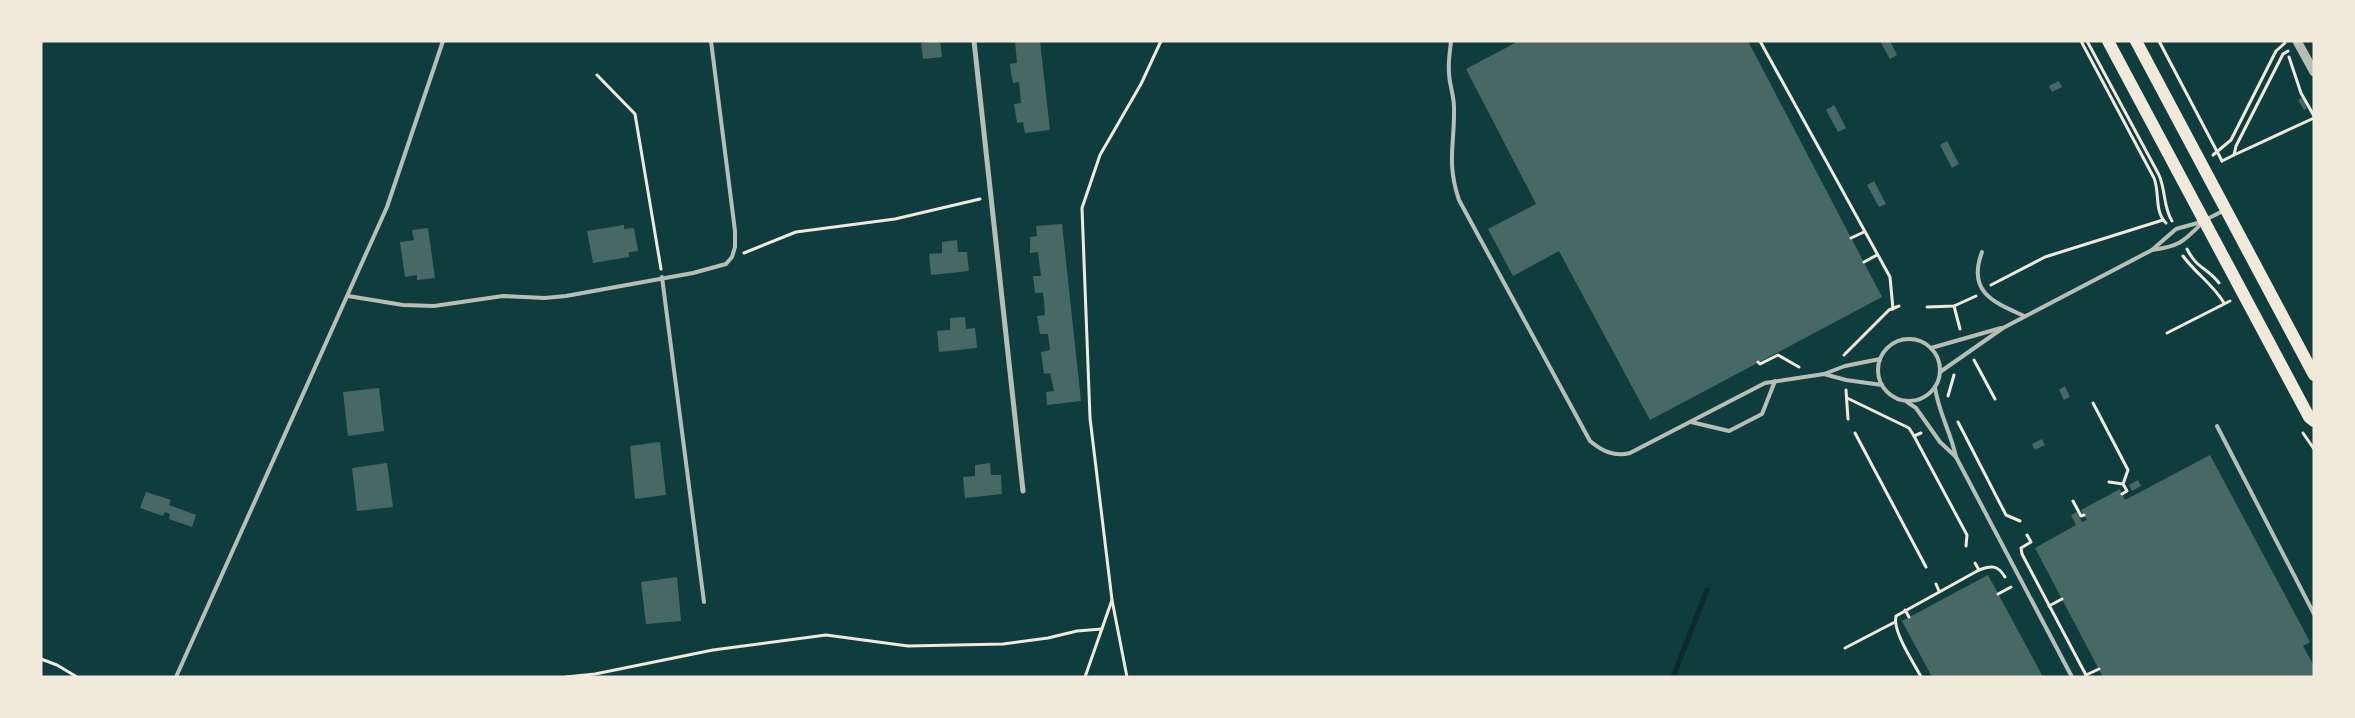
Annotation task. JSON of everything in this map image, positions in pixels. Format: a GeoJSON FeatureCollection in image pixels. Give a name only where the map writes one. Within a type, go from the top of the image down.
{"type":"FeatureCollection","features":[{"type":"Feature","properties":{"kind":"main road"},"geometry":{"type":"LineString","coordinates":[[2108,41],[2286,375],[2309,417],[2314,421]]}},
{"type":"Feature","properties":{"kind":"main road"},"geometry":{"type":"LineString","coordinates":[[2136,41],[2314,375]]}},
{"type":"Feature","properties":{"kind":"street"},"geometry":{"type":"LineString","coordinates":[[974,41],[1023,491]]}},
{"type":"Feature","properties":{"kind":"street"},"geometry":{"type":"LineString","coordinates":[[2297,41],[2314,72]]}},
{"type":"Feature","properties":{"kind":"lane"},"geometry":{"type":"LineString","coordinates":[[176,677],[387,207],[443,41]]}},
{"type":"Feature","properties":{"kind":"lane"},"geometry":{"type":"LineString","coordinates":[[348,296],[403,305],[434,306],[503,296],[545,298],[566,296],[715,268],[726,264],[732,257],[735,247],[735,231],[711,41]]}},
{"type":"Feature","properties":{"kind":"lane"},"geometry":{"type":"LineString","coordinates":[[1451,41],[1448,74],[1454,102],[1450,160],[1453,181],[1460,200],[1590,441],[1600,449],[1621,455],[1630,453],[1764,383],[1824,374],[1845,366],[1880,359]]}},
{"type":"Feature","properties":{"kind":"lane"},"geometry":{"type":"LineString","coordinates":[[1940,372],[2003,328],[2152,250],[2176,229],[2204,221],[2225,210]]}},
{"type":"Feature","properties":{"kind":"lane"},"geometry":{"type":"LineString","coordinates":[[2152,250],[2166,248],[2183,242],[2204,221]]}},
{"type":"Feature","properties":{"kind":"lane"},"geometry":{"type":"LineString","coordinates":[[1982,252],[1977,278],[1982,291],[1996,303],[2024,316]]}},
{"type":"Feature","properties":{"kind":"lane"},"geometry":{"type":"LineString","coordinates":[[662,277],[704,602]]}},
{"type":"Feature","properties":{"kind":"lane"},"geometry":{"type":"LineString","coordinates":[[1931,348],[2003,328]]}},
{"type":"Feature","properties":{"kind":"lane"},"geometry":{"type":"LineString","coordinates":[[1904,400],[1924,397],[1935,386],[1940,372],[1938,359],[1931,348],[1916,340],[1904,339],[1887,348],[1880,359],[1879,372],[1882,385],[1891,395],[1904,400],[1916,408],[1940,442],[1956,457]]}},
{"type":"Feature","properties":{"kind":"lane"},"geometry":{"type":"LineString","coordinates":[[1824,374],[1846,380],[1882,385]]}},
{"type":"Feature","properties":{"kind":"lane"},"geometry":{"type":"LineString","coordinates":[[1691,422],[1729,431],[1762,414],[1775,381]]}},
{"type":"Feature","properties":{"kind":"lane"},"geometry":{"type":"LineString","coordinates":[[1935,386],[1937,399],[1952,436],[1956,457],[2072,677]]}},
{"type":"Feature","properties":{"kind":"lane"},"geometry":{"type":"LineString","coordinates":[[2217,426],[2314,614]]}},
{"type":"Feature","properties":{"kind":"path"},"geometry":{"type":"LineString","coordinates":[[1127,677],[1112,600],[1090,418],[1082,208],[1100,155],[1141,84],[1161,41]]}},
{"type":"Feature","properties":{"kind":"path"},"geometry":{"type":"LineString","coordinates":[[1760,41],[1890,277],[1893,308]]}},
{"type":"Feature","properties":{"kind":"path"},"geometry":{"type":"LineString","coordinates":[[2081,41],[2154,178],[2158,193],[2158,213],[2166,223]]}},
{"type":"Feature","properties":{"kind":"path"},"geometry":{"type":"LineString","coordinates":[[2087,41],[2159,175],[2164,191],[2166,213],[2171,219]]}},
{"type":"Feature","properties":{"kind":"path"},"geometry":{"type":"LineString","coordinates":[[2159,41],[2224,160],[2314,117],[2301,93],[2287,51],[2283,54],[2244,130],[2234,155]]}},
{"type":"Feature","properties":{"kind":"path"},"geometry":{"type":"LineString","coordinates":[[2208,158],[2231,140],[2276,51],[2288,41]]}},
{"type":"Feature","properties":{"kind":"path"},"geometry":{"type":"LineString","coordinates":[[597,75],[635,114],[662,277]]}},
{"type":"Feature","properties":{"kind":"path"},"geometry":{"type":"LineString","coordinates":[[2158,193],[2170,189]]}},
{"type":"Feature","properties":{"kind":"path"},"geometry":{"type":"LineString","coordinates":[[732,257],[796,232],[895,219],[990,196]]}},
{"type":"Feature","properties":{"kind":"path"},"geometry":{"type":"LineString","coordinates":[[1988,286],[2045,257],[2163,220]]}},
{"type":"Feature","properties":{"kind":"path"},"geometry":{"type":"LineString","coordinates":[[1851,238],[1864,232]]}},
{"type":"Feature","properties":{"kind":"path"},"geometry":{"type":"LineString","coordinates":[[1864,262],[1878,255]]}},
{"type":"Feature","properties":{"kind":"path"},"geometry":{"type":"LineString","coordinates":[[2190,255],[2198,266],[2213,276],[2222,288]]}},
{"type":"Feature","properties":{"kind":"path"},"geometry":{"type":"LineString","coordinates":[[2183,256],[2195,272],[2216,290],[2224,303]]}},
{"type":"Feature","properties":{"kind":"path"},"geometry":{"type":"LineString","coordinates":[[1927,307],[1954,306],[1977,295]]}},
{"type":"Feature","properties":{"kind":"path"},"geometry":{"type":"LineString","coordinates":[[2168,333],[2230,301],[2226,295]]}},
{"type":"Feature","properties":{"kind":"path"},"geometry":{"type":"LineString","coordinates":[[1844,360],[1844,355],[1893,308],[1899,306]]}},
{"type":"Feature","properties":{"kind":"path"},"geometry":{"type":"LineString","coordinates":[[1954,306],[1961,333]]}},
{"type":"Feature","properties":{"kind":"path"},"geometry":{"type":"LineString","coordinates":[[1758,362],[1760,364],[1778,355],[1814,375]]}},
{"type":"Feature","properties":{"kind":"path"},"geometry":{"type":"LineString","coordinates":[[1968,364],[1973,359],[1995,399]]}},
{"type":"Feature","properties":{"kind":"path"},"geometry":{"type":"LineString","coordinates":[[1948,402],[1952,381],[1959,370]]}},
{"type":"Feature","properties":{"kind":"path"},"geometry":{"type":"LineString","coordinates":[[1846,386],[1848,419]]}},
{"type":"Feature","properties":{"kind":"path"},"geometry":{"type":"LineString","coordinates":[[1847,398],[1909,428],[1967,535],[1966,546]]}},
{"type":"Feature","properties":{"kind":"path"},"geometry":{"type":"LineString","coordinates":[[2092,403],[2128,465],[2123,484],[2127,491],[2122,494]]}},
{"type":"Feature","properties":{"kind":"path"},"geometry":{"type":"LineString","coordinates":[[1954,415],[2006,515],[2020,521]]}},
{"type":"Feature","properties":{"kind":"path"},"geometry":{"type":"LineString","coordinates":[[1914,436],[1925,431]]}},
{"type":"Feature","properties":{"kind":"path"},"geometry":{"type":"LineString","coordinates":[[1855,433],[1926,567]]}},
{"type":"Feature","properties":{"kind":"path"},"geometry":{"type":"LineString","coordinates":[[2109,482],[2123,484]]}},
{"type":"Feature","properties":{"kind":"path"},"geometry":{"type":"LineString","coordinates":[[2073,501],[2081,516],[2084,515]]}},
{"type":"Feature","properties":{"kind":"path"},"geometry":{"type":"LineString","coordinates":[[2028,535],[2031,542],[2021,548],[2022,554],[2087,676],[2099,669]]}},
{"type":"Feature","properties":{"kind":"path"},"geometry":{"type":"LineString","coordinates":[[1975,563],[1979,570]]}},
{"type":"Feature","properties":{"kind":"path"},"geometry":{"type":"LineString","coordinates":[[1922,677],[1898,633],[1894,622],[1896,616],[1939,591],[1990,566],[1997,567],[2003,573],[2015,595]]}},
{"type":"Feature","properties":{"kind":"path"},"geometry":{"type":"LineString","coordinates":[[1936,584],[1939,591]]}},
{"type":"Feature","properties":{"kind":"path"},"geometry":{"type":"LineString","coordinates":[[1998,594],[2011,587]]}},
{"type":"Feature","properties":{"kind":"path"},"geometry":{"type":"LineString","coordinates":[[2050,606],[2062,599]]}},
{"type":"Feature","properties":{"kind":"path"},"geometry":{"type":"LineString","coordinates":[[1085,677],[1112,600]]}},
{"type":"Feature","properties":{"kind":"path"},"geometry":{"type":"LineString","coordinates":[[1905,610],[1909,617]]}},
{"type":"Feature","properties":{"kind":"path"},"geometry":{"type":"LineString","coordinates":[[1845,648],[1894,622]]}},
{"type":"Feature","properties":{"kind":"path"},"geometry":{"type":"LineString","coordinates":[[566,677],[595,674],[713,650],[826,636],[918,646],[1003,644],[1048,638],[1078,631],[1102,629]]}},
{"type":"Feature","properties":{"kind":"path"},"geometry":{"type":"LineString","coordinates":[[41,659],[57,665],[77,677]]}},
{"type":"Feature","properties":{"kind":"building"},"geometry":{"type":"Polygon","coordinates":[[[940,41],[942,57],[923,59],[921,43],[940,41]]]}},
{"type":"Feature","properties":{"kind":"building"},"geometry":{"type":"Polygon","coordinates":[[[1015,41],[1040,41],[1050,130],[1025,133],[1023,122],[1017,123],[1014,104],[1021,103],[1019,82],[1013,83],[1010,64],[1017,63],[1015,41]]]}},
{"type":"Feature","properties":{"kind":"building"},"geometry":{"type":"Polygon","coordinates":[[[1514,41],[1748,41],[1882,297],[1650,420],[1559,251],[1513,276],[1488,229],[1536,204],[1466,69],[1515,43],[1514,41]]]}},
{"type":"Feature","properties":{"kind":"building"},"geometry":{"type":"Polygon","coordinates":[[[1880,41],[1890,41],[1897,55],[1890,59],[1880,41]]]}},
{"type":"Feature","properties":{"kind":"building"},"geometry":{"type":"Polygon","coordinates":[[[2059,81],[2062,87],[2052,92],[2049,86],[2059,81]]]}},
{"type":"Feature","properties":{"kind":"building"},"geometry":{"type":"Polygon","coordinates":[[[2302,98],[2307,108],[2304,110],[2298,100],[2302,98]]]}},
{"type":"Feature","properties":{"kind":"building"},"geometry":{"type":"Polygon","coordinates":[[[1834,105],[1846,128],[1838,132],[1826,110],[1834,105]]]}},
{"type":"Feature","properties":{"kind":"building"},"geometry":{"type":"Polygon","coordinates":[[[1947,141],[1959,164],[1952,168],[1940,145],[1947,141]]]}},
{"type":"Feature","properties":{"kind":"building"},"geometry":{"type":"Polygon","coordinates":[[[1874,181],[1886,204],[1879,207],[1867,185],[1874,181]]]}},
{"type":"Feature","properties":{"kind":"building"},"geometry":{"type":"Polygon","coordinates":[[[1062,224],[1081,401],[1047,405],[1046,392],[1054,391],[1050,373],[1044,374],[1041,352],[1050,350],[1048,334],[1040,334],[1037,316],[1045,315],[1044,301],[1043,293],[1035,293],[1033,276],[1041,276],[1038,252],[1030,253],[1030,237],[1037,236],[1036,226],[1062,224]]]}},
{"type":"Feature","properties":{"kind":"building"},"geometry":{"type":"Polygon","coordinates":[[[624,225],[624,229],[634,228],[638,251],[629,252],[629,257],[593,263],[587,231],[624,225]]]}},
{"type":"Feature","properties":{"kind":"building"},"geometry":{"type":"Polygon","coordinates":[[[428,228],[435,278],[417,280],[417,275],[405,277],[400,242],[414,240],[412,230],[428,228]]]}},
{"type":"Feature","properties":{"kind":"building"},"geometry":{"type":"Polygon","coordinates":[[[957,240],[958,252],[967,252],[969,271],[931,275],[929,254],[942,253],[942,242],[957,240]]]}},
{"type":"Feature","properties":{"kind":"building"},"geometry":{"type":"Polygon","coordinates":[[[965,317],[966,329],[975,328],[977,348],[939,352],[937,331],[950,330],[950,318],[965,317]]]}},
{"type":"Feature","properties":{"kind":"building"},"geometry":{"type":"Polygon","coordinates":[[[2065,386],[2070,397],[2064,400],[2059,390],[2065,386]]]}},
{"type":"Feature","properties":{"kind":"building"},"geometry":{"type":"Polygon","coordinates":[[[379,388],[384,431],[348,436],[343,392],[379,388]]]}},
{"type":"Feature","properties":{"kind":"building"},"geometry":{"type":"Polygon","coordinates":[[[2042,439],[2045,445],[2035,450],[2032,444],[2042,439]]]}},
{"type":"Feature","properties":{"kind":"building"},"geometry":{"type":"Polygon","coordinates":[[[660,442],[666,495],[635,499],[630,446],[660,442]]]}},
{"type":"Feature","properties":{"kind":"building"},"geometry":{"type":"Polygon","coordinates":[[[2210,455],[2310,642],[2303,646],[2314,666],[2314,677],[2103,677],[2035,548],[2076,525],[2071,515],[2077,512],[2082,522],[2087,520],[2081,510],[2120,489],[2125,500],[2210,455]]]}},
{"type":"Feature","properties":{"kind":"building"},"geometry":{"type":"Polygon","coordinates":[[[387,463],[393,507],[357,511],[352,468],[387,463]]]}},
{"type":"Feature","properties":{"kind":"building"},"geometry":{"type":"Polygon","coordinates":[[[990,463],[991,475],[1001,475],[1002,494],[965,498],[963,477],[975,476],[975,465],[990,463]]]}},
{"type":"Feature","properties":{"kind":"building"},"geometry":{"type":"Polygon","coordinates":[[[2138,480],[2141,486],[2132,491],[2129,485],[2138,480]]]}},
{"type":"Feature","properties":{"kind":"building"},"geometry":{"type":"Polygon","coordinates":[[[146,492],[171,500],[169,505],[196,515],[192,527],[169,519],[170,514],[165,512],[163,516],[140,508],[146,492]]]}},
{"type":"Feature","properties":{"kind":"building"},"geometry":{"type":"Polygon","coordinates":[[[1988,575],[2043,677],[1932,677],[1902,621],[1988,575]]]}},
{"type":"Feature","properties":{"kind":"building"},"geometry":{"type":"Polygon","coordinates":[[[677,577],[681,621],[646,624],[641,582],[677,577]]]}},
{"type":"Feature","properties":{"kind":"waterway"},"geometry":{"type":"LineString","coordinates":[[1673,677],[1707,590]]}}]}
